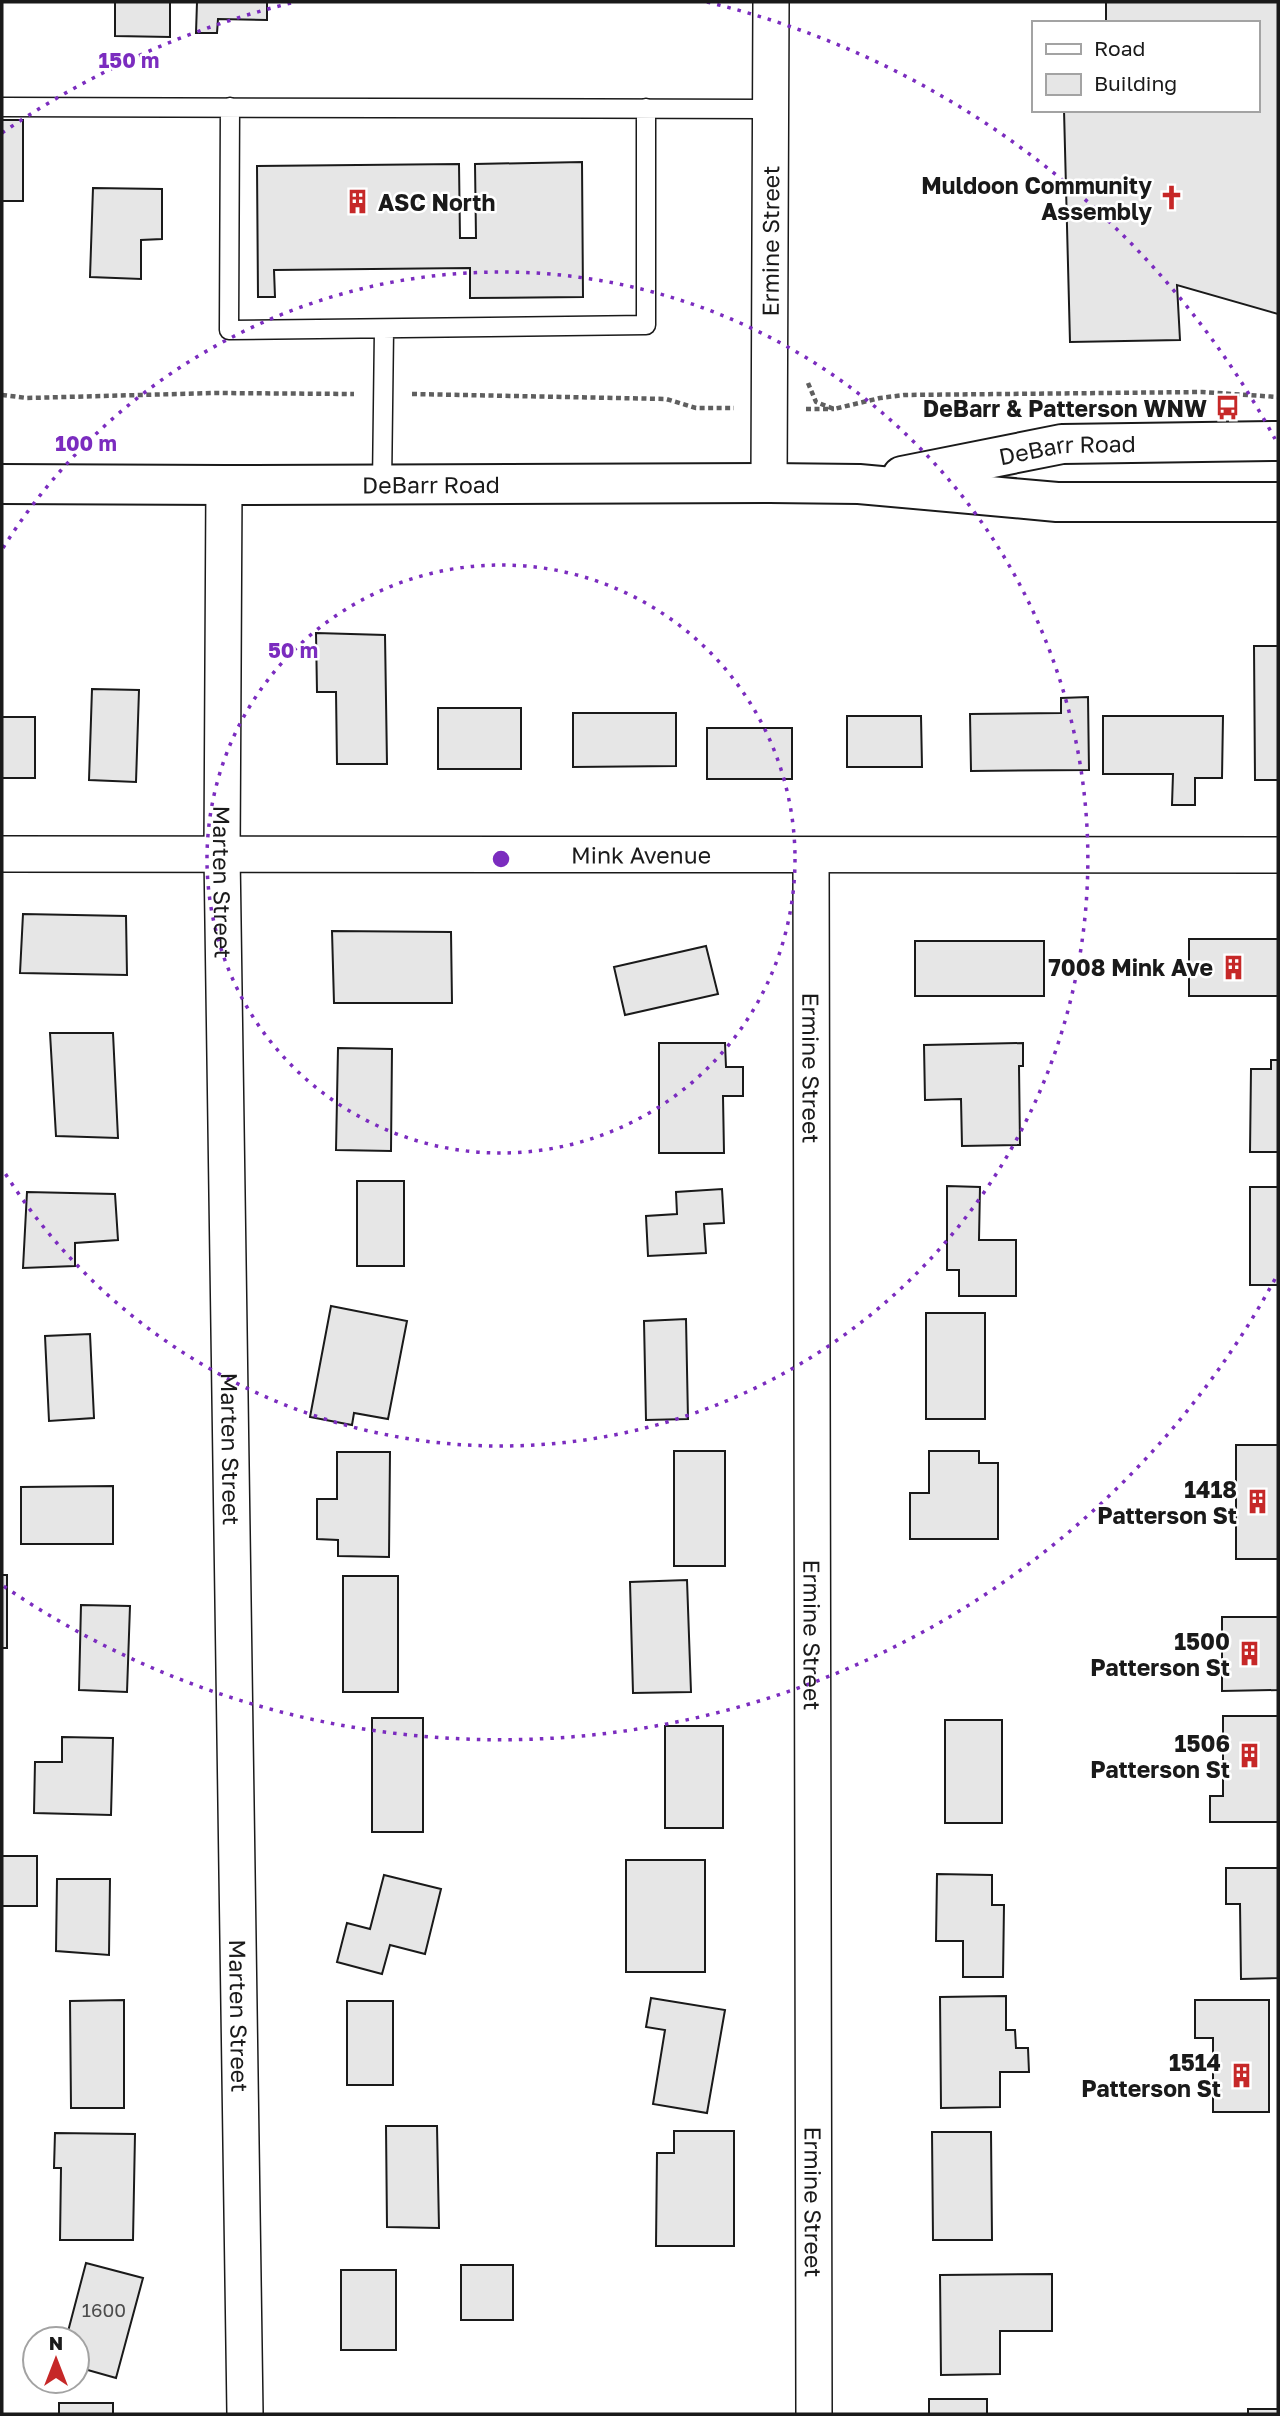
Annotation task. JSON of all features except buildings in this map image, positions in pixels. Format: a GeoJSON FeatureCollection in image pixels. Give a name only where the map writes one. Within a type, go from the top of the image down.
{"type":"FeatureCollection","features":[{"type":"Feature","properties":{"kind":"main road","name":"DeBarr Road"},"geometry":{"type":"LineString","coordinates":[[859,484],[1062,444],[1278,441]]}},
{"type":"Feature","properties":{"kind":"main road","name":"DeBarr Road"},"geometry":{"type":"LineString","coordinates":[[2,484],[859,484],[1057,502],[1278,502]]}},
{"type":"Feature","properties":{"kind":"street","name":"Ermine Street"},"geometry":{"type":"LineString","coordinates":[[769,483],[771,2]]}},
{"type":"Feature","properties":{"kind":"street","name":"Marten Street"},"geometry":{"type":"LineString","coordinates":[[224,485],[222,854],[245,2414]]}},
{"type":"Feature","properties":{"kind":"street","name":"Mink Avenue"},"geometry":{"type":"LineString","coordinates":[[2,854],[1278,855]]}},
{"type":"Feature","properties":{"kind":"street","name":"Ermine Street"},"geometry":{"type":"LineString","coordinates":[[811,856],[814,2414]]}},
{"type":"Feature","properties":{"kind":"lane"},"geometry":{"type":"LineString","coordinates":[[2,107],[772,109]]}},
{"type":"Feature","properties":{"kind":"lane"},"geometry":{"type":"LineString","coordinates":[[230,107],[229,330],[646,325],[646,108]]}},
{"type":"Feature","properties":{"kind":"lane"},"geometry":{"type":"LineString","coordinates":[[382,485],[384,330]]}},
{"type":"Feature","properties":{"kind":"path"},"geometry":{"type":"LineString","coordinates":[[805,379],[816,402],[834,409]]}},
{"type":"Feature","properties":{"kind":"path"},"geometry":{"type":"LineString","coordinates":[[2,395],[27,398],[215,393],[384,394],[666,399],[696,408],[834,409],[904,395],[1202,393],[1278,397]]}},
{"type":"Feature","properties":{"kind":"place","name":"Muldoon Community Assembly"},"geometry":{"type":"Point","coordinates":[1172,198]}},
{"type":"Feature","properties":{"kind":"place","name":"ASC North"},"geometry":{"type":"Point","coordinates":[358,202]}},
{"type":"Feature","properties":{"kind":"place","name":"DeBarr & Patterson WNW"},"geometry":{"type":"Point","coordinates":[1227,408]}},
{"type":"Feature","properties":{"kind":"place","name":"7008 Mink Ave"},"geometry":{"type":"Point","coordinates":[1233,967]}},
{"type":"Feature","properties":{"kind":"place","name":"1418 Patterson St"},"geometry":{"type":"Point","coordinates":[1257,1502]}},
{"type":"Feature","properties":{"kind":"place","name":"1500 Patterson St"},"geometry":{"type":"Point","coordinates":[1250,1654]}},
{"type":"Feature","properties":{"kind":"place","name":"1506 Patterson St"},"geometry":{"type":"Point","coordinates":[1250,1756]}},
{"type":"Feature","properties":{"kind":"place","name":"1514 Patterson St"},"geometry":{"type":"Point","coordinates":[1241,2075]}}]}
